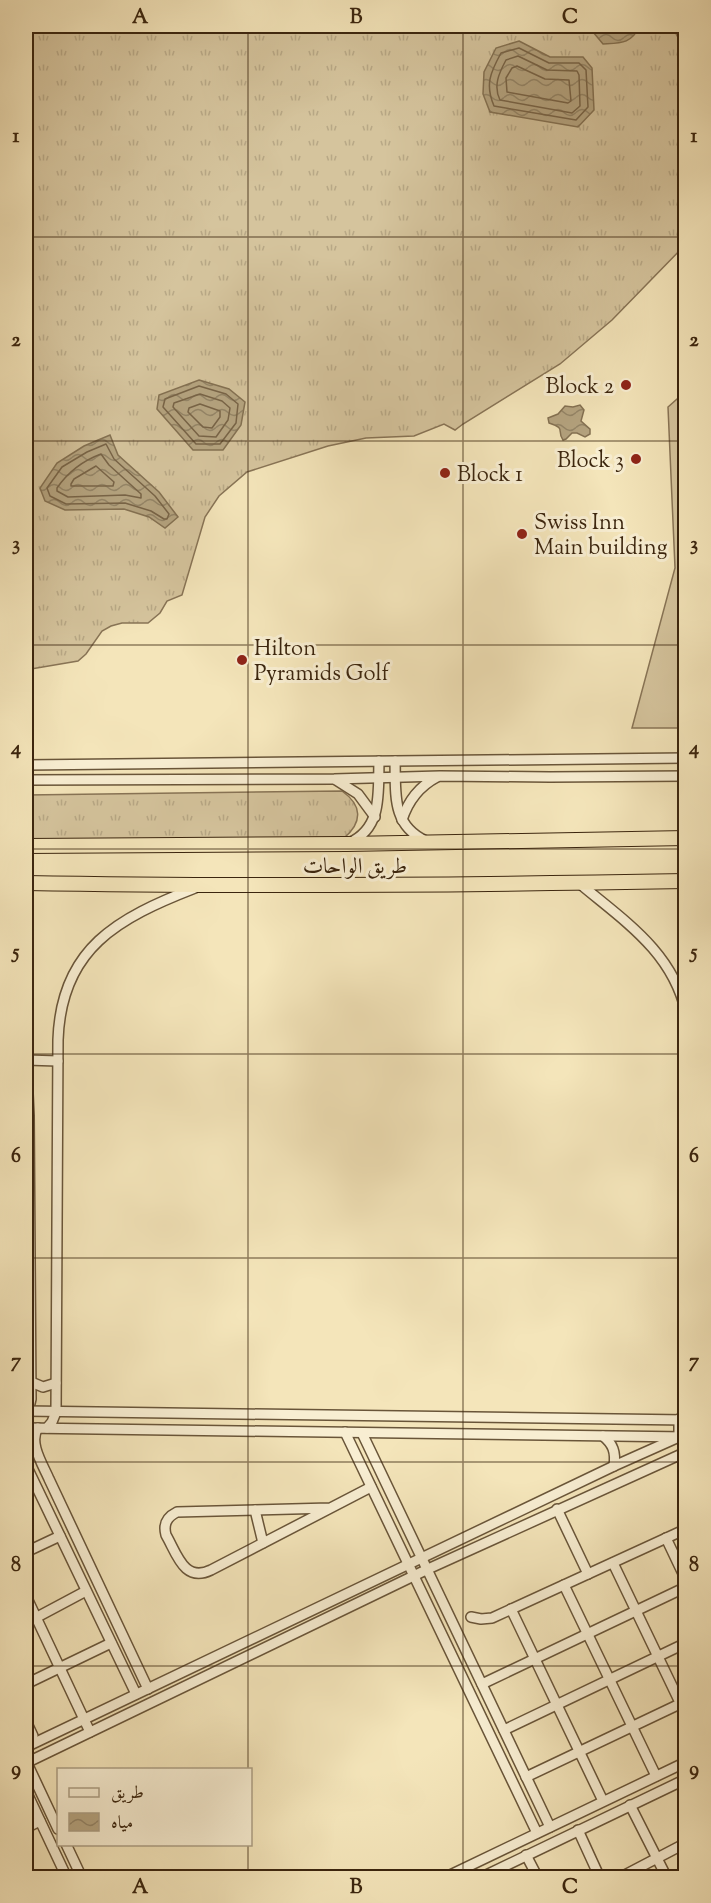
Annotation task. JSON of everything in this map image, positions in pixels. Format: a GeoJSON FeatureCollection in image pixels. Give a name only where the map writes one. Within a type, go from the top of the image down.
{"type":"FeatureCollection","features":[{"type":"Feature","properties":{"kind":"highway","name":"طريق الواحات"},"geometry":{"type":"LineString","coordinates":[[26,846],[346,844],[686,838]]}},
{"type":"Feature","properties":{"kind":"highway","name":"طريق الواحات"},"geometry":{"type":"LineString","coordinates":[[26,883],[200,886],[686,881]]}},
{"type":"Feature","properties":{"kind":"street"},"geometry":{"type":"LineString","coordinates":[[26,765],[686,758]]}},
{"type":"Feature","properties":{"kind":"street"},"geometry":{"type":"LineString","coordinates":[[549,759],[550,777]]}},
{"type":"Feature","properties":{"kind":"street"},"geometry":{"type":"LineString","coordinates":[[524,760],[524,777]]}},
{"type":"Feature","properties":{"kind":"street"},"geometry":{"type":"LineString","coordinates":[[346,844],[354,841],[366,831],[375,817],[379,761]]}},
{"type":"Feature","properties":{"kind":"street"},"geometry":{"type":"LineString","coordinates":[[395,761],[397,807],[402,820],[409,830],[428,842]]}},
{"type":"Feature","properties":{"kind":"street"},"geometry":{"type":"LineString","coordinates":[[402,820],[412,798],[424,785],[440,776]]}},
{"type":"Feature","properties":{"kind":"street"},"geometry":{"type":"LineString","coordinates":[[26,780],[686,776]]}},
{"type":"Feature","properties":{"kind":"street"},"geometry":{"type":"LineString","coordinates":[[334,778],[358,794],[375,817]]}},
{"type":"Feature","properties":{"kind":"street"},"geometry":{"type":"LineString","coordinates":[[579,883],[646,939],[663,960],[686,1012]]}},
{"type":"Feature","properties":{"kind":"street"},"geometry":{"type":"LineString","coordinates":[[148,1689],[51,1486],[34,1438],[42,1428],[52,1422],[56,1412],[59,1021],[65,995],[78,966],[101,937],[132,916],[200,886]]}},
{"type":"Feature","properties":{"kind":"street"},"geometry":{"type":"LineString","coordinates":[[26,1050],[30,1116],[31,1382],[31,1399],[27,1414],[56,1412],[682,1420],[682,1437]]}},
{"type":"Feature","properties":{"kind":"street"},"geometry":{"type":"LineString","coordinates":[[26,1060],[58,1061]]}},
{"type":"Feature","properties":{"kind":"street"},"geometry":{"type":"LineString","coordinates":[[31,1382],[43,1387],[56,1383]]}},
{"type":"Feature","properties":{"kind":"street"},"geometry":{"type":"LineString","coordinates":[[226,1431],[227,1414]]}},
{"type":"Feature","properties":{"kind":"street"},"geometry":{"type":"LineString","coordinates":[[495,1434],[496,1417]]}},
{"type":"Feature","properties":{"kind":"street"},"geometry":{"type":"LineString","coordinates":[[26,1428],[682,1437]]}},
{"type":"Feature","properties":{"kind":"street"},"geometry":{"type":"LineString","coordinates":[[345,1432],[537,1833]]}},
{"type":"Feature","properties":{"kind":"street"},"geometry":{"type":"LineString","coordinates":[[362,1432],[550,1827]]}},
{"type":"Feature","properties":{"kind":"street"},"geometry":{"type":"LineString","coordinates":[[603,1436],[614,1448],[616,1457],[614,1466]]}},
{"type":"Feature","properties":{"kind":"street"},"geometry":{"type":"LineString","coordinates":[[26,1747],[614,1466],[682,1437]]}},
{"type":"Feature","properties":{"kind":"street"},"geometry":{"type":"LineString","coordinates":[[57,1827],[26,1763],[428,1569],[683,1454]]}},
{"type":"Feature","properties":{"kind":"street"},"geometry":{"type":"LineString","coordinates":[[26,1465],[136,1694]]}},
{"type":"Feature","properties":{"kind":"street"},"geometry":{"type":"LineString","coordinates":[[38,1492],[51,1486]]}},
{"type":"Feature","properties":{"kind":"street"},"geometry":{"type":"LineString","coordinates":[[330,1508],[177,1512],[168,1519],[165,1530],[185,1569],[195,1574],[206,1573],[371,1487]]}},
{"type":"Feature","properties":{"kind":"street"},"geometry":{"type":"LineString","coordinates":[[557,1509],[588,1574]]}},
{"type":"Feature","properties":{"kind":"street"},"geometry":{"type":"LineString","coordinates":[[255,1510],[263,1543]]}},
{"type":"Feature","properties":{"kind":"street"},"geometry":{"type":"LineString","coordinates":[[516,1513],[523,1525]]}},
{"type":"Feature","properties":{"kind":"street"},"geometry":{"type":"LineString","coordinates":[[471,1617],[492,1618],[686,1529]]}},
{"type":"Feature","properties":{"kind":"street"},"geometry":{"type":"LineString","coordinates":[[26,1552],[60,1536]]}},
{"type":"Feature","properties":{"kind":"street"},"geometry":{"type":"LineString","coordinates":[[666,1538],[686,1580]]}},
{"type":"Feature","properties":{"kind":"street"},"geometry":{"type":"LineString","coordinates":[[613,1563],[657,1656],[683,1702],[686,1716]]}},
{"type":"Feature","properties":{"kind":"street"},"geometry":{"type":"LineString","coordinates":[[564,1585],[656,1776]]}},
{"type":"Feature","properties":{"kind":"street"},"geometry":{"type":"LineString","coordinates":[[473,1700],[484,1689],[535,1659],[686,1587]]}},
{"type":"Feature","properties":{"kind":"street"},"geometry":{"type":"LineString","coordinates":[[26,1623],[86,1591]]}},
{"type":"Feature","properties":{"kind":"street"},"geometry":{"type":"LineString","coordinates":[[26,1596],[90,1732]]}},
{"type":"Feature","properties":{"kind":"street"},"geometry":{"type":"LineString","coordinates":[[511,1609],[603,1801]]}},
{"type":"Feature","properties":{"kind":"street"},"geometry":{"type":"LineString","coordinates":[[264,1633],[270,1645]]}},
{"type":"Feature","properties":{"kind":"street"},"geometry":{"type":"LineString","coordinates":[[26,1684],[111,1643]]}},
{"type":"Feature","properties":{"kind":"street"},"geometry":{"type":"LineString","coordinates":[[504,1730],[686,1643]]}},
{"type":"Feature","properties":{"kind":"street"},"geometry":{"type":"LineString","coordinates":[[526,1777],[683,1702]]}},
{"type":"Feature","properties":{"kind":"street"},"geometry":{"type":"LineString","coordinates":[[26,1722],[33,1736]]}},
{"type":"Feature","properties":{"kind":"street"},"geometry":{"type":"LineString","coordinates":[[444,1878],[464,1873],[537,1833],[686,1762]]}},
{"type":"Feature","properties":{"kind":"street"},"geometry":{"type":"LineString","coordinates":[[482,1877],[686,1779]]}},
{"type":"Feature","properties":{"kind":"street"},"geometry":{"type":"LineString","coordinates":[[26,1791],[67,1878]]}},
{"type":"Feature","properties":{"kind":"street"},"geometry":{"type":"LineString","coordinates":[[630,1805],[667,1878]]}},
{"type":"Feature","properties":{"kind":"street"},"geometry":{"type":"LineString","coordinates":[[26,1828],[40,1821]]}},
{"type":"Feature","properties":{"kind":"street"},"geometry":{"type":"LineString","coordinates":[[578,1830],[600,1878]]}},
{"type":"Feature","properties":{"kind":"street"},"geometry":{"type":"LineString","coordinates":[[619,1878],[686,1843]]}},
{"type":"Feature","properties":{"kind":"street"},"geometry":{"type":"LineString","coordinates":[[66,1846],[82,1878]]}},
{"type":"Feature","properties":{"kind":"street"},"geometry":{"type":"LineString","coordinates":[[526,1855],[538,1878]]}},
{"type":"Feature","properties":{"kind":"green space"},"geometry":{"type":"Polygon","coordinates":[[[26,26],[672,26],[685,51],[685,245],[612,320],[560,364],[455,430],[444,424],[414,436],[366,438],[328,446],[247,472],[219,496],[205,517],[182,595],[167,601],[160,613],[148,623],[122,623],[102,631],[86,654],[78,661],[26,668],[26,26]]]}},
{"type":"Feature","properties":{"kind":"green space"},"geometry":{"type":"Polygon","coordinates":[[[685,392],[685,728],[632,728],[675,568],[668,407],[685,392]]]}},
{"type":"Feature","properties":{"kind":"green space"},"geometry":{"type":"Polygon","coordinates":[[[342,791],[349,796],[358,814],[355,826],[344,838],[26,841],[26,795],[342,791]]]}},
{"type":"Feature","properties":{"kind":"water"},"geometry":{"type":"Polygon","coordinates":[[[588,26],[640,26],[629,39],[620,43],[603,44],[588,26]]]}},
{"type":"Feature","properties":{"kind":"water"},"geometry":{"type":"Polygon","coordinates":[[[519,41],[550,57],[583,57],[592,68],[594,110],[578,127],[490,112],[483,94],[484,72],[496,48],[519,41]]]}},
{"type":"Feature","properties":{"kind":"water"},"geometry":{"type":"Polygon","coordinates":[[[199,380],[229,389],[245,402],[241,425],[223,450],[193,450],[157,409],[159,395],[199,380]]]}},
{"type":"Feature","properties":{"kind":"water"},"geometry":{"type":"Polygon","coordinates":[[[580,405],[584,410],[581,421],[590,429],[590,434],[585,437],[572,433],[563,440],[559,428],[549,423],[548,418],[558,414],[565,406],[580,405]]]}},
{"type":"Feature","properties":{"kind":"water"},"geometry":{"type":"Polygon","coordinates":[[[110,435],[118,455],[159,492],[178,517],[165,528],[149,517],[124,509],[65,510],[45,501],[40,488],[57,463],[84,446],[110,435]]]}},
{"type":"Feature","properties":{"kind":"place","name":"Block 2"},"geometry":{"type":"Point","coordinates":[626,385]}},
{"type":"Feature","properties":{"kind":"place","name":"Block 3"},"geometry":{"type":"Point","coordinates":[636,459]}},
{"type":"Feature","properties":{"kind":"place","name":"Block 1"},"geometry":{"type":"Point","coordinates":[445,473]}},
{"type":"Feature","properties":{"kind":"place","name":"Swiss Inn Main building"},"geometry":{"type":"Point","coordinates":[522,534]}},
{"type":"Feature","properties":{"kind":"place","name":"Hilton Pyramids Golf"},"geometry":{"type":"Point","coordinates":[242,660]}}]}
